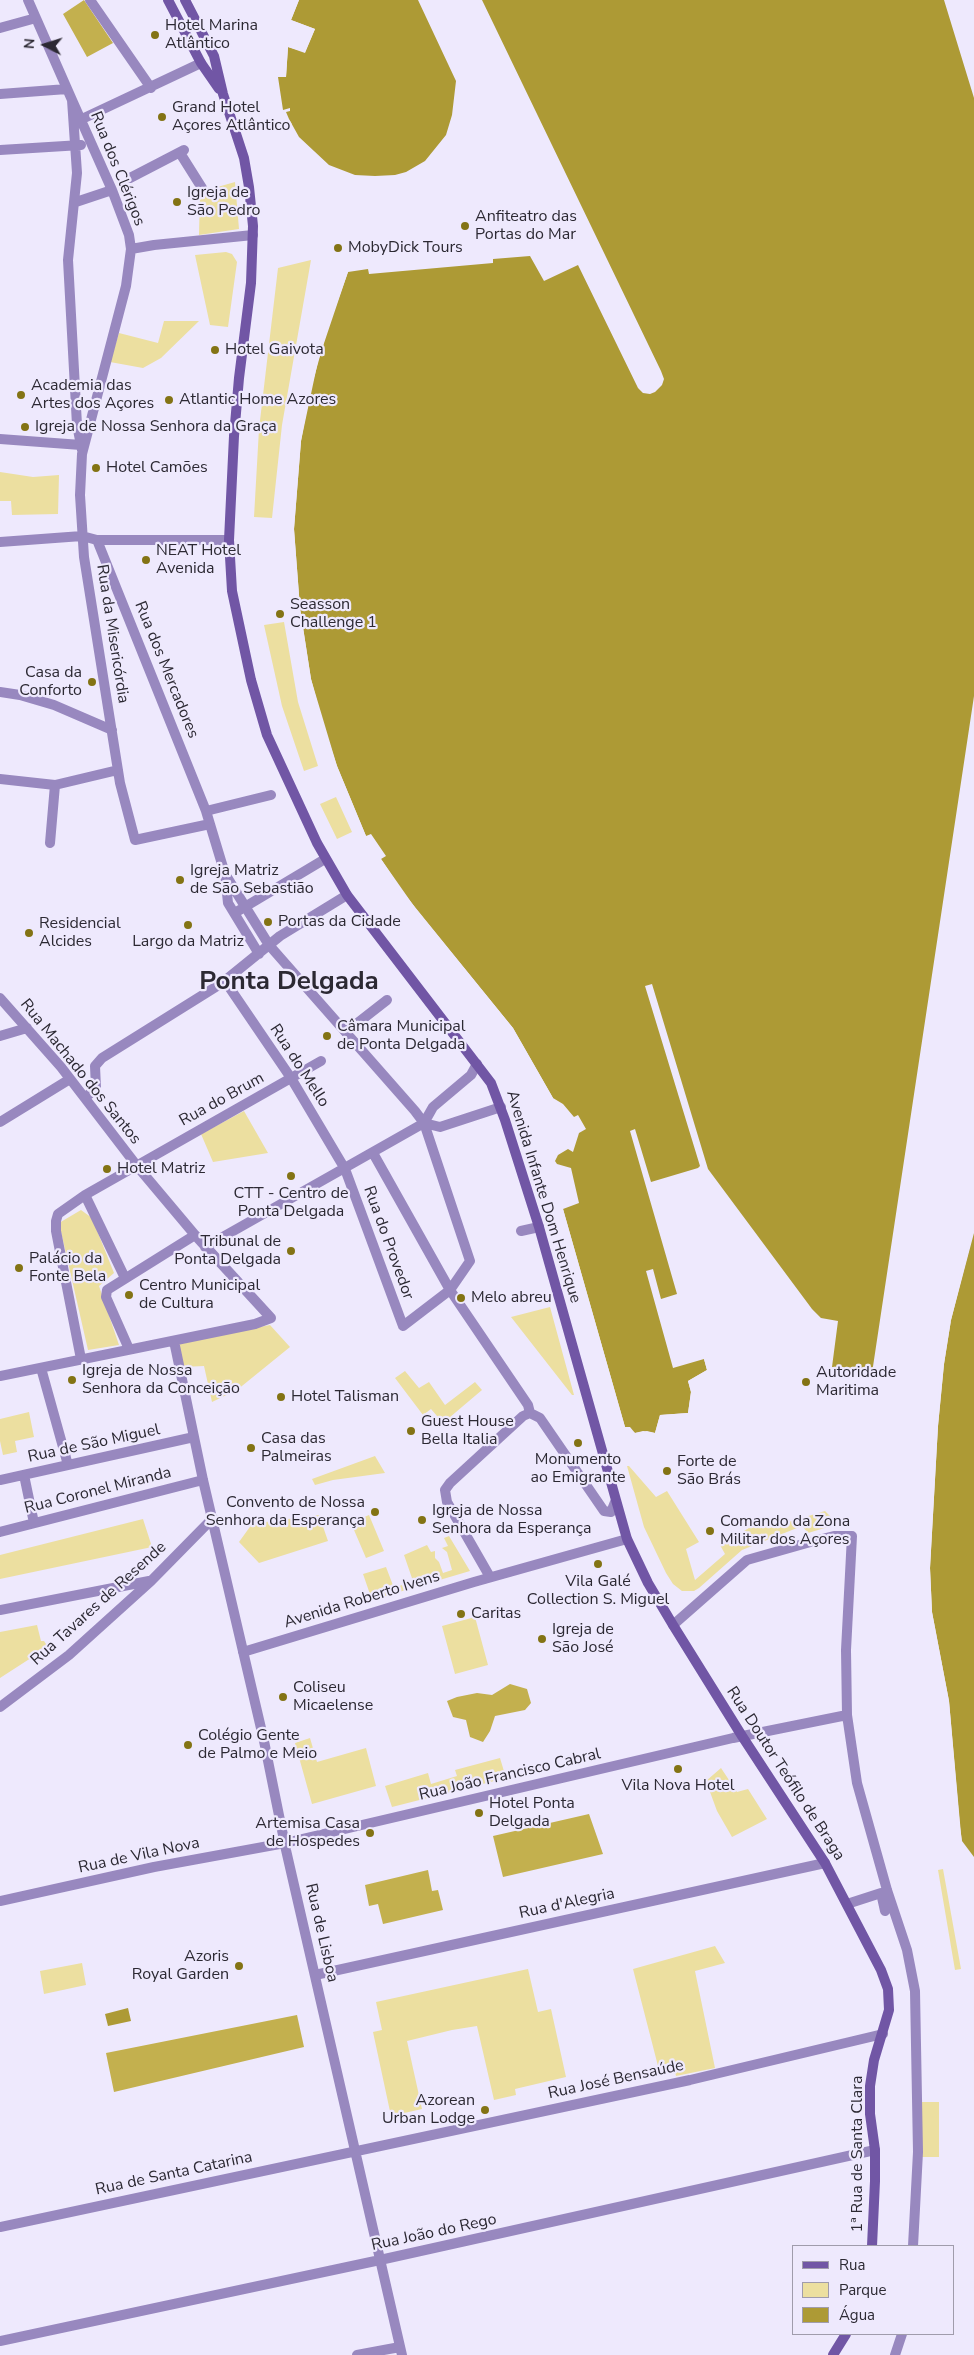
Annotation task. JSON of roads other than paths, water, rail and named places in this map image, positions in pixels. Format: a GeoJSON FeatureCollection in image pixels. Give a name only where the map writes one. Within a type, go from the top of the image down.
{"type":"FeatureCollection","features":[{"type":"Feature","properties":{"kind":"main road","name":"Avenida Infante Dom Henrique"},"geometry":{"type":"LineString","coordinates":[[168,0],[202,63],[223,94]]}},
{"type":"Feature","properties":{"kind":"main road","name":"Avenida Infante Dom Henrique"},"geometry":{"type":"LineString","coordinates":[[185,0],[214,56],[223,94],[244,158],[249,187],[253,235],[251,283],[234,436],[229,540],[232,591],[251,680],[266,735],[291,791],[325,859],[346,895],[491,1083],[501,1107],[539,1227],[615,1502],[627,1539]]}},
{"type":"Feature","properties":{"kind":"main road","name":"Rua Doutor Teófilo de Braga"},"geometry":{"type":"LineString","coordinates":[[627,1539],[648,1583],[673,1625],[742,1736],[825,1863],[882,1970],[888,1989],[888,2010],[883,2034]]}},
{"type":"Feature","properties":{"kind":"main road","name":"1ª Rua de Santa Clara"},"geometry":{"type":"LineString","coordinates":[[872,2245],[875,2150],[870,2114],[870,2086],[874,2060],[883,2034]]}},
{"type":"Feature","properties":{"kind":"main road"},"geometry":{"type":"LineString","coordinates":[[833,2355],[845,2335]]}},
{"type":"Feature","properties":{"kind":"street"},"geometry":{"type":"LineString","coordinates":[[0,439],[81,449],[77,425],[68,260],[76,202],[77,145],[72,100],[28,0]]}},
{"type":"Feature","properties":{"kind":"street"},"geometry":{"type":"LineString","coordinates":[[90,0],[151,88]]}},
{"type":"Feature","properties":{"kind":"street"},"geometry":{"type":"LineString","coordinates":[[0,28],[36,18]]}},
{"type":"Feature","properties":{"kind":"street"},"geometry":{"type":"LineString","coordinates":[[82,119],[202,63]]}},
{"type":"Feature","properties":{"kind":"street"},"geometry":{"type":"LineString","coordinates":[[0,94],[67,89]]}},
{"type":"Feature","properties":{"kind":"street","name":"Rua dos Clérigos"},"geometry":{"type":"LineString","coordinates":[[72,100],[112,190],[129,235],[131,249],[126,286],[90,425],[81,449]]}},
{"type":"Feature","properties":{"kind":"street"},"geometry":{"type":"LineString","coordinates":[[0,150],[92,144]]}},
{"type":"Feature","properties":{"kind":"street"},"geometry":{"type":"LineString","coordinates":[[130,178],[182,151],[202,188]]}},
{"type":"Feature","properties":{"kind":"street"},"geometry":{"type":"LineString","coordinates":[[76,202],[112,190]]}},
{"type":"Feature","properties":{"kind":"street"},"geometry":{"type":"LineString","coordinates":[[131,249],[253,235]]}},
{"type":"Feature","properties":{"kind":"street"},"geometry":{"type":"LineString","coordinates":[[77,425],[83,429],[90,425]]}},
{"type":"Feature","properties":{"kind":"street","name":"Rua da Misericórdia"},"geometry":{"type":"LineString","coordinates":[[81,449],[80,495],[82,536],[118,770],[135,840],[210,824]]}},
{"type":"Feature","properties":{"kind":"street"},"geometry":{"type":"LineString","coordinates":[[0,542],[82,536],[97,540],[229,540]]}},
{"type":"Feature","properties":{"kind":"street","name":"Rua dos Mercadores"},"geometry":{"type":"LineString","coordinates":[[97,540],[206,811]]}},
{"type":"Feature","properties":{"kind":"street"},"geometry":{"type":"LineString","coordinates":[[0,692],[20,695],[54,705],[112,733]]}},
{"type":"Feature","properties":{"kind":"street"},"geometry":{"type":"LineString","coordinates":[[0,779],[55,785],[118,770]]}},
{"type":"Feature","properties":{"kind":"street"},"geometry":{"type":"LineString","coordinates":[[50,842],[55,785]]}},
{"type":"Feature","properties":{"kind":"street"},"geometry":{"type":"LineString","coordinates":[[258,954],[228,903],[225,874],[206,811],[271,795]]}},
{"type":"Feature","properties":{"kind":"street"},"geometry":{"type":"LineString","coordinates":[[233,914],[325,859]]}},
{"type":"Feature","properties":{"kind":"street"},"geometry":{"type":"LineString","coordinates":[[225,874],[244,908],[269,945],[415,1110],[424,1123],[470,1261],[450,1290]]}},
{"type":"Feature","properties":{"kind":"street"},"geometry":{"type":"LineString","coordinates":[[85,1098],[96,1088],[95,1066],[102,1058],[225,981],[269,945],[346,895]]}},
{"type":"Feature","properties":{"kind":"street","name":"Rua do Mello"},"geometry":{"type":"LineString","coordinates":[[225,981],[291,1078],[345,1169]]}},
{"type":"Feature","properties":{"kind":"street","name":"Rua Machado dos Santos"},"geometry":{"type":"LineString","coordinates":[[0,998],[70,1079],[137,1166],[205,1247],[271,1318],[255,1324],[174,1340]]}},
{"type":"Feature","properties":{"kind":"street"},"geometry":{"type":"LineString","coordinates":[[346,1032],[386,1000]]}},
{"type":"Feature","properties":{"kind":"street"},"geometry":{"type":"LineString","coordinates":[[0,1036],[27,1028]]}},
{"type":"Feature","properties":{"kind":"street","name":"Rua do Brum"},"geometry":{"type":"LineString","coordinates":[[81,1359],[56,1221],[63,1209],[321,1062]]}},
{"type":"Feature","properties":{"kind":"street"},"geometry":{"type":"LineString","coordinates":[[205,1247],[424,1123],[433,1107],[471,1075],[477,1064]]}},
{"type":"Feature","properties":{"kind":"street"},"geometry":{"type":"LineString","coordinates":[[0,1122],[70,1079]]}},
{"type":"Feature","properties":{"kind":"street"},"geometry":{"type":"LineString","coordinates":[[424,1123],[440,1127],[501,1107]]}},
{"type":"Feature","properties":{"kind":"street"},"geometry":{"type":"LineString","coordinates":[[373,1153],[450,1290],[528,1405],[530,1413],[540,1418],[604,1511],[608,1513],[613,1511],[615,1502]]}},
{"type":"Feature","properties":{"kind":"street","name":"Rua do Provedor"},"geometry":{"type":"LineString","coordinates":[[345,1169],[403,1326],[450,1290]]}},
{"type":"Feature","properties":{"kind":"street"},"geometry":{"type":"LineString","coordinates":[[85,1195],[125,1278]]}},
{"type":"Feature","properties":{"kind":"street"},"geometry":{"type":"LineString","coordinates":[[521,1232],[539,1227]]}},
{"type":"Feature","properties":{"kind":"street"},"geometry":{"type":"LineString","coordinates":[[129,1349],[106,1297],[107,1290],[195,1235]]}},
{"type":"Feature","properties":{"kind":"street"},"geometry":{"type":"LineString","coordinates":[[0,1376],[174,1340]]}},
{"type":"Feature","properties":{"kind":"street","name":"Rua de Lisboa"},"geometry":{"type":"LineString","coordinates":[[174,1340],[203,1480],[264,1741],[285,1843],[401,2351]]}},
{"type":"Feature","properties":{"kind":"street"},"geometry":{"type":"LineString","coordinates":[[40,1368],[68,1465]]}},
{"type":"Feature","properties":{"kind":"street"},"geometry":{"type":"LineString","coordinates":[[490,1577],[447,1502],[444,1490],[516,1422],[530,1413]]}},
{"type":"Feature","properties":{"kind":"street","name":"Rua de São Miguel"},"geometry":{"type":"LineString","coordinates":[[0,1480],[194,1437]]}},
{"type":"Feature","properties":{"kind":"street"},"geometry":{"type":"LineString","coordinates":[[24,1474],[34,1523]]}},
{"type":"Feature","properties":{"kind":"street","name":"Rua Coronel Miranda"},"geometry":{"type":"LineString","coordinates":[[0,1532],[203,1480]]}},
{"type":"Feature","properties":{"kind":"street","name":"Rua Tavares de Resende"},"geometry":{"type":"LineString","coordinates":[[0,1707],[69,1655],[150,1581],[213,1518]]}},
{"type":"Feature","properties":{"kind":"street"},"geometry":{"type":"LineString","coordinates":[[673,1625],[748,1560],[814,1540],[834,1536],[852,1536],[846,1641],[847,1715],[857,1783],[887,1890],[907,1950],[915,1991],[918,2158],[913,2245]]}},
{"type":"Feature","properties":{"kind":"street","name":"Avenida Roberto Ivens"},"geometry":{"type":"LineString","coordinates":[[243,1652],[490,1577],[627,1539]]}},
{"type":"Feature","properties":{"kind":"street"},"geometry":{"type":"LineString","coordinates":[[0,1610],[150,1581]]}},
{"type":"Feature","properties":{"kind":"street","name":"Rua João Francisco Cabral"},"geometry":{"type":"LineString","coordinates":[[285,1843],[742,1736],[847,1715]]}},
{"type":"Feature","properties":{"kind":"street","name":"Rua de Vila Nova"},"geometry":{"type":"LineString","coordinates":[[0,1901],[154,1867],[285,1843]]}},
{"type":"Feature","properties":{"kind":"street","name":"Rua d'Alegria"},"geometry":{"type":"LineString","coordinates":[[315,1975],[825,1863]]}},
{"type":"Feature","properties":{"kind":"street"},"geometry":{"type":"LineString","coordinates":[[847,1904],[881,1893],[885,1911]]}},
{"type":"Feature","properties":{"kind":"street","name":"Rua José Bensaúde"},"geometry":{"type":"LineString","coordinates":[[355,2150],[690,2080],[883,2034]]}},
{"type":"Feature","properties":{"kind":"street","name":"Rua de Santa Catarina"},"geometry":{"type":"LineString","coordinates":[[0,2227],[355,2150]]}},
{"type":"Feature","properties":{"kind":"street","name":"Rua João do Rego"},"geometry":{"type":"LineString","coordinates":[[0,2341],[380,2260],[875,2150]]}},
{"type":"Feature","properties":{"kind":"street"},"geometry":{"type":"LineString","coordinates":[[895,2355],[902,2335]]}},
{"type":"Feature","properties":{"kind":"street"},"geometry":{"type":"LineString","coordinates":[[357,2355],[401,2351]]}},
{"type":"Feature","properties":{"kind":"water"},"geometry":{"type":"Polygon","coordinates":[[[299,0],[418,0],[456,81],[452,115],[446,135],[425,161],[406,172],[395,175],[355,175],[329,165],[299,137],[286,112],[290,111],[290,108],[283,110],[278,77],[286,77],[288,47],[305,52],[315,29],[291,20],[299,0]]]}},
{"type":"Feature","properties":{"kind":"water"},"geometry":{"type":"Polygon","coordinates":[[[482,0],[944,0],[974,98],[974,696],[872,1373],[832,1367],[838,1321],[821,1318],[812,1309],[708,1169],[652,984],[645,986],[700,1166],[651,1182],[635,1129],[630,1131],[677,1294],[661,1299],[653,1269],[646,1271],[673,1368],[704,1359],[707,1370],[688,1381],[691,1392],[688,1413],[660,1415],[655,1433],[643,1431],[635,1433],[625,1427],[563,1209],[579,1203],[571,1168],[557,1164],[555,1161],[558,1155],[568,1149],[573,1152],[579,1133],[586,1129],[578,1115],[574,1117],[563,1104],[553,1098],[513,1028],[402,891],[381,859],[386,856],[371,834],[366,836],[337,766],[323,724],[311,679],[300,608],[294,529],[301,441],[318,361],[348,272],[368,269],[369,274],[493,263],[493,259],[530,256],[544,281],[578,265],[638,388],[643,393],[650,394],[662,385],[664,379],[482,0]]]}},
{"type":"Feature","properties":{"kind":"water"},"geometry":{"type":"Polygon","coordinates":[[[974,1233],[974,1857],[962,1841],[949,1701],[932,1612],[930,1568],[938,1426],[944,1364],[951,1320],[974,1233]]]}},
{"type":"Feature","properties":{"kind":"water"},"geometry":{"type":"Polygon","coordinates":[[[128,2008],[131,2021],[108,2026],[105,2014],[128,2008]]]}},
{"type":"Feature","properties":{"kind":"place","name":"Hotel Marina Atlântico"},"geometry":{"type":"Point","coordinates":[155,35]}},
{"type":"Feature","properties":{"kind":"place","name":"Grand Hotel Açores Atlântico"},"geometry":{"type":"Point","coordinates":[162,117]}},
{"type":"Feature","properties":{"kind":"place","name":"Igreja de São Pedro"},"geometry":{"type":"Point","coordinates":[177,202]}},
{"type":"Feature","properties":{"kind":"place","name":"Anfiteatro das Portas do Mar"},"geometry":{"type":"Point","coordinates":[465,226]}},
{"type":"Feature","properties":{"kind":"place","name":"MobyDick Tours"},"geometry":{"type":"Point","coordinates":[338,248]}},
{"type":"Feature","properties":{"kind":"place","name":"Hotel Gaivota"},"geometry":{"type":"Point","coordinates":[215,350]}},
{"type":"Feature","properties":{"kind":"place","name":"Academia das Artes dos Açores"},"geometry":{"type":"Point","coordinates":[21,395]}},
{"type":"Feature","properties":{"kind":"place","name":"Atlantic Home Azores"},"geometry":{"type":"Point","coordinates":[169,400]}},
{"type":"Feature","properties":{"kind":"place","name":"Igreja de Nossa Senhora da Graça"},"geometry":{"type":"Point","coordinates":[25,427]}},
{"type":"Feature","properties":{"kind":"place","name":"Hotel Camões"},"geometry":{"type":"Point","coordinates":[96,468]}},
{"type":"Feature","properties":{"kind":"place","name":"NEAT Hotel Avenida"},"geometry":{"type":"Point","coordinates":[146,560]}},
{"type":"Feature","properties":{"kind":"place","name":"Seasson Challenge 1"},"geometry":{"type":"Point","coordinates":[280,614]}},
{"type":"Feature","properties":{"kind":"place","name":"Casa da Conforto"},"geometry":{"type":"Point","coordinates":[92,682]}},
{"type":"Feature","properties":{"kind":"place","name":"Igreja Matriz de São Sebastião"},"geometry":{"type":"Point","coordinates":[180,880]}},
{"type":"Feature","properties":{"kind":"place","name":"Portas da Cidade"},"geometry":{"type":"Point","coordinates":[268,922]}},
{"type":"Feature","properties":{"kind":"place","name":"Largo da Matriz"},"geometry":{"type":"Point","coordinates":[188,925]}},
{"type":"Feature","properties":{"kind":"place","name":"Residencial Alcides"},"geometry":{"type":"Point","coordinates":[29,933]}},
{"type":"Feature","properties":{"kind":"place","name":"Câmara Municipal de Ponta Delgada"},"geometry":{"type":"Point","coordinates":[327,1036]}},
{"type":"Feature","properties":{"kind":"place","name":"Hotel Matriz"},"geometry":{"type":"Point","coordinates":[107,1169]}},
{"type":"Feature","properties":{"kind":"place","name":"CTT - Centro de Ponta Delgada"},"geometry":{"type":"Point","coordinates":[291,1176]}},
{"type":"Feature","properties":{"kind":"place","name":"Tribunal de Ponta Delgada"},"geometry":{"type":"Point","coordinates":[291,1251]}},
{"type":"Feature","properties":{"kind":"place","name":"Palácio da Fonte Bela"},"geometry":{"type":"Point","coordinates":[19,1268]}},
{"type":"Feature","properties":{"kind":"place","name":"Centro Municipal de Cultura"},"geometry":{"type":"Point","coordinates":[129,1295]}},
{"type":"Feature","properties":{"kind":"place","name":"Melo abreu"},"geometry":{"type":"Point","coordinates":[461,1298]}},
{"type":"Feature","properties":{"kind":"place","name":"Igreja de Nossa Senhora da Conceição"},"geometry":{"type":"Point","coordinates":[72,1380]}},
{"type":"Feature","properties":{"kind":"place","name":"Autoridade Maritima"},"geometry":{"type":"Point","coordinates":[806,1382]}},
{"type":"Feature","properties":{"kind":"place","name":"Hotel Talisman"},"geometry":{"type":"Point","coordinates":[281,1397]}},
{"type":"Feature","properties":{"kind":"place","name":"Guest House Bella Italia"},"geometry":{"type":"Point","coordinates":[411,1431]}},
{"type":"Feature","properties":{"kind":"place","name":"Monumento ao Emigrante"},"geometry":{"type":"Point","coordinates":[578,1443]}},
{"type":"Feature","properties":{"kind":"place","name":"Casa das Palmeiras"},"geometry":{"type":"Point","coordinates":[251,1448]}},
{"type":"Feature","properties":{"kind":"place","name":"Forte de São Brás"},"geometry":{"type":"Point","coordinates":[667,1471]}},
{"type":"Feature","properties":{"kind":"place","name":"Convento de Nossa Senhora da Esperança"},"geometry":{"type":"Point","coordinates":[375,1512]}},
{"type":"Feature","properties":{"kind":"place","name":"Igreja de Nossa Senhora da Esperança"},"geometry":{"type":"Point","coordinates":[422,1520]}},
{"type":"Feature","properties":{"kind":"place","name":"Comando da Zona Militar dos Açores"},"geometry":{"type":"Point","coordinates":[710,1531]}},
{"type":"Feature","properties":{"kind":"place","name":"Vila Galé Collection S. Miguel"},"geometry":{"type":"Point","coordinates":[598,1564]}},
{"type":"Feature","properties":{"kind":"place","name":"Caritas"},"geometry":{"type":"Point","coordinates":[461,1614]}},
{"type":"Feature","properties":{"kind":"place","name":"Igreja de São José"},"geometry":{"type":"Point","coordinates":[542,1639]}},
{"type":"Feature","properties":{"kind":"place","name":"Coliseu Micaelense"},"geometry":{"type":"Point","coordinates":[283,1697]}},
{"type":"Feature","properties":{"kind":"place","name":"Colégio Gente de Palmo e Meio"},"geometry":{"type":"Point","coordinates":[188,1745]}},
{"type":"Feature","properties":{"kind":"place","name":"Vila Nova Hotel"},"geometry":{"type":"Point","coordinates":[678,1769]}},
{"type":"Feature","properties":{"kind":"place","name":"Hotel Ponta Delgada"},"geometry":{"type":"Point","coordinates":[479,1813]}},
{"type":"Feature","properties":{"kind":"place","name":"Artemisa Casa de Hospedes"},"geometry":{"type":"Point","coordinates":[370,1833]}},
{"type":"Feature","properties":{"kind":"place","name":"Azoris Royal Garden"},"geometry":{"type":"Point","coordinates":[239,1966]}},
{"type":"Feature","properties":{"kind":"place","name":"Azorean Urban Lodge"},"geometry":{"type":"Point","coordinates":[485,2110]}},
{"type":"Feature","properties":{"kind":"district","name":"Ponta Delgada"},"geometry":{"type":"Point","coordinates":[289,983]}}]}
